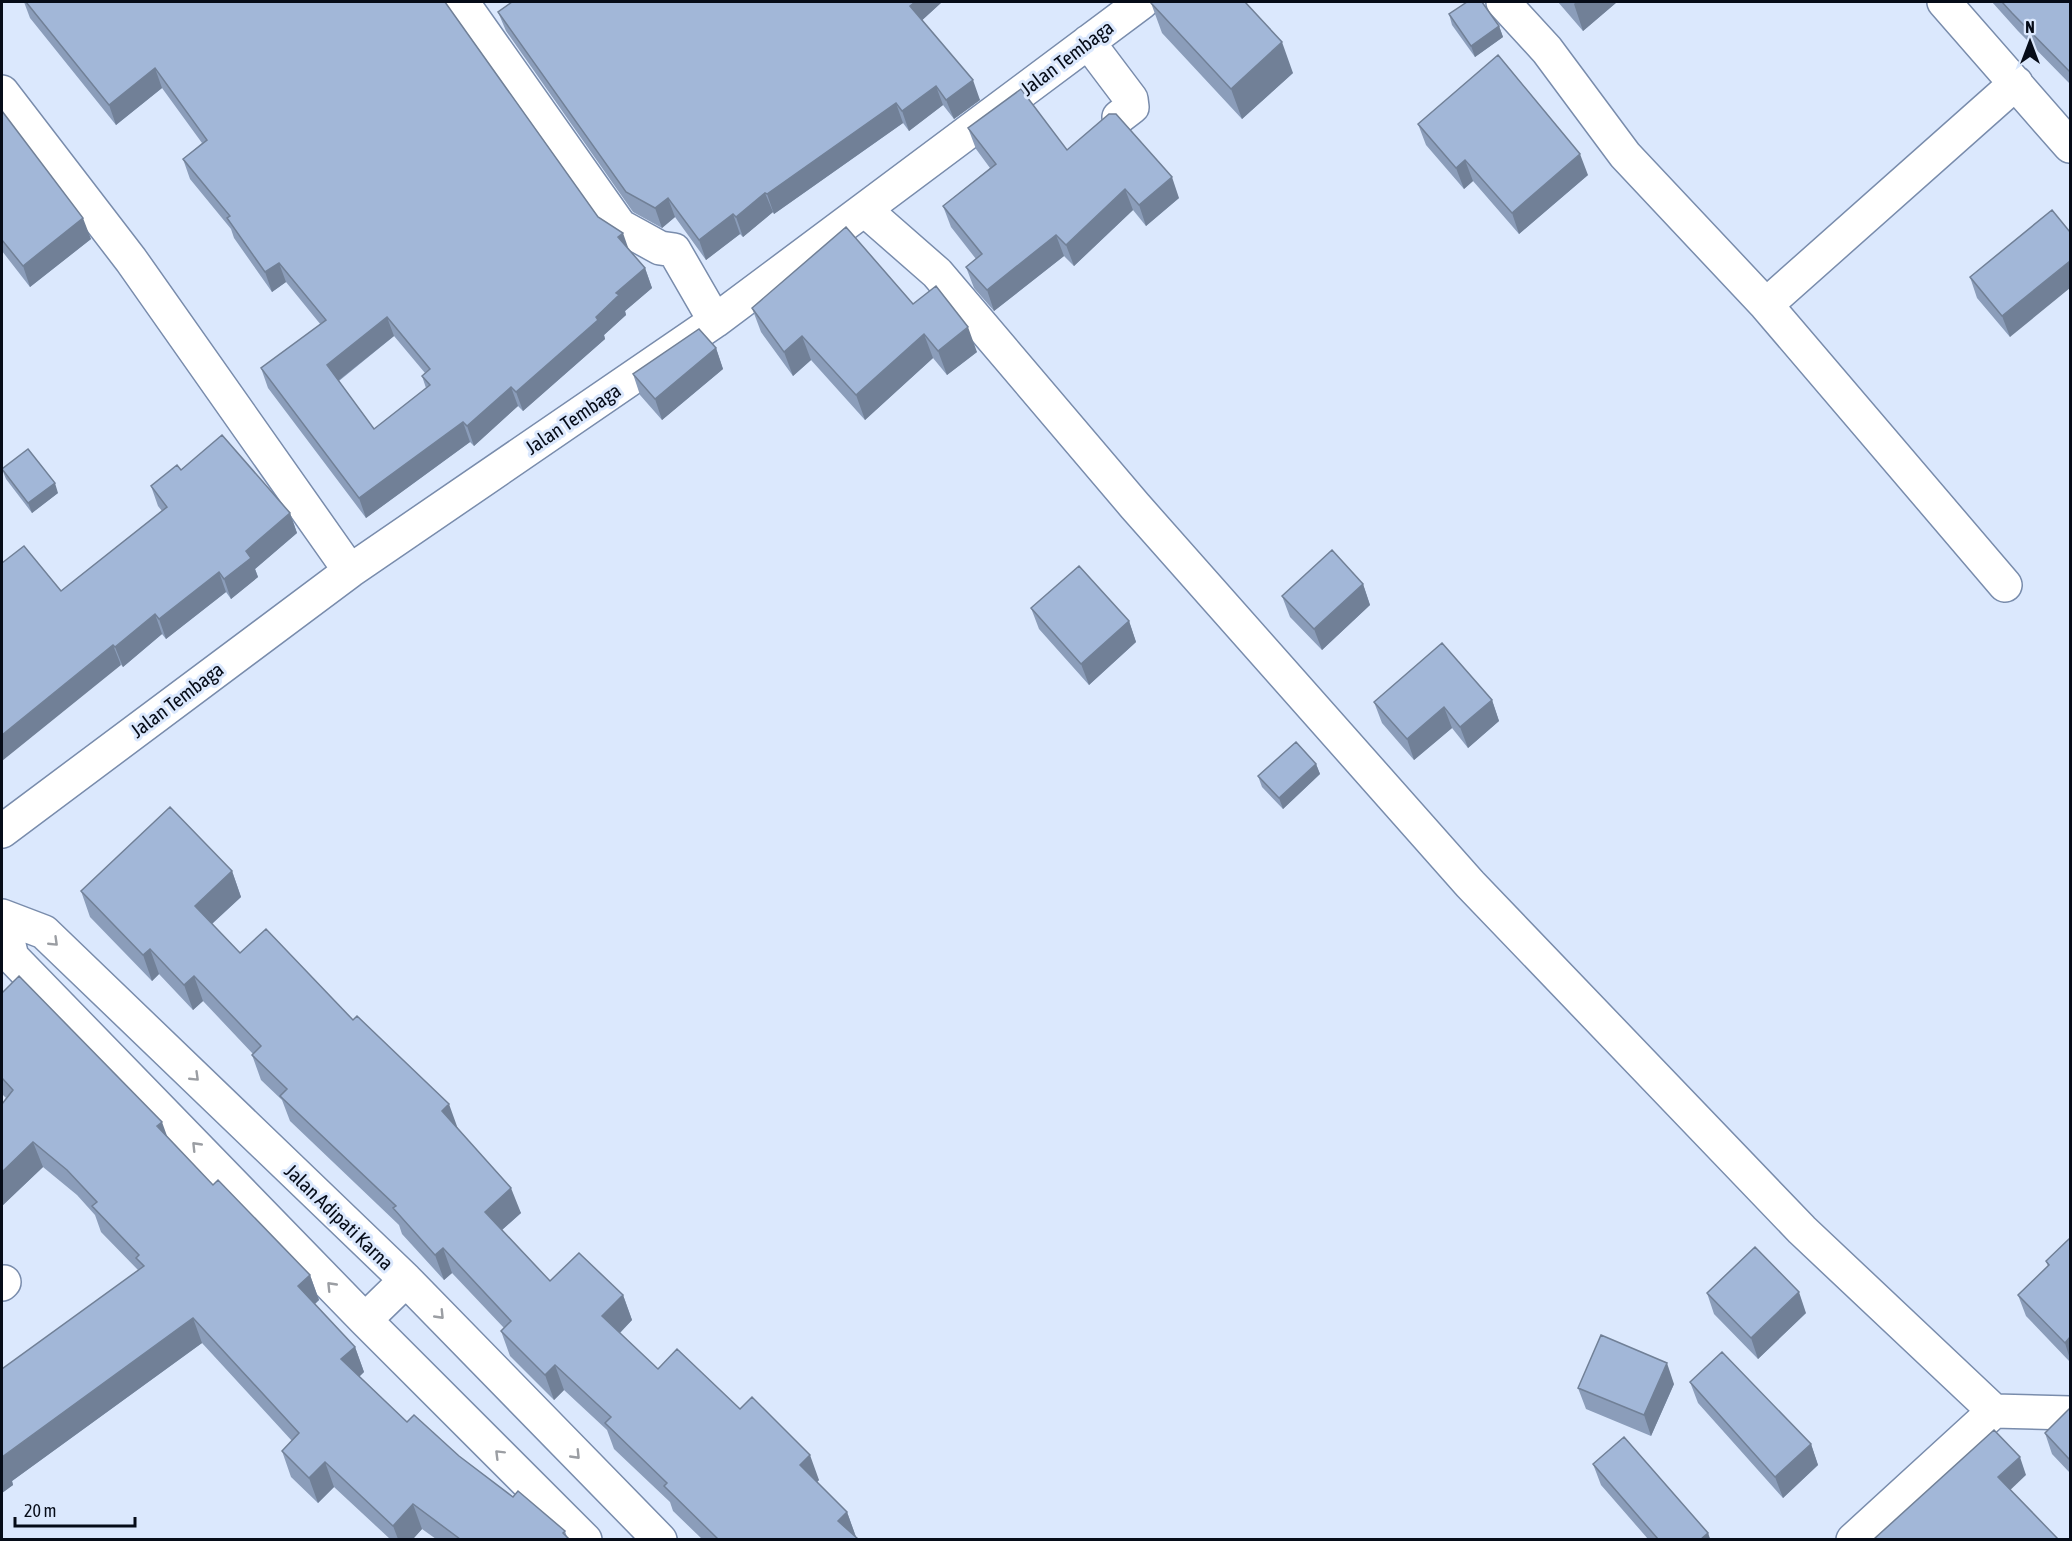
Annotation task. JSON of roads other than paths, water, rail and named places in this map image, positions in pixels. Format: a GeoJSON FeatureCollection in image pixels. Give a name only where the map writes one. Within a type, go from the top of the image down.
{"type":"FeatureCollection","features":[{"type":"Feature","properties":{"kind":"street"},"geometry":{"type":"LineString","coordinates":[[462,2],[620,226],[660,248],[674,250],[715,321]]}},
{"type":"Feature","properties":{"kind":"street","name":"Jalan Tembaga"},"geometry":{"type":"LineString","coordinates":[[2,831],[350,571],[715,321],[865,210],[1100,58],[1142,2]]}},
{"type":"Feature","properties":{"kind":"street"},"geometry":{"type":"LineString","coordinates":[[1503,2],[1547,50],[1625,155],[1766,305],[2005,585]]}},
{"type":"Feature","properties":{"kind":"street"},"geometry":{"type":"LineString","coordinates":[[1944,2],[2070,146]]}},
{"type":"Feature","properties":{"kind":"street"},"geometry":{"type":"LineString","coordinates":[[1100,58],[1132,103],[1119,117]]}},
{"type":"Feature","properties":{"kind":"street"},"geometry":{"type":"LineString","coordinates":[[1766,305],[2016,83]]}},
{"type":"Feature","properties":{"kind":"street"},"geometry":{"type":"LineString","coordinates":[[2,92],[130,260],[350,571]]}},
{"type":"Feature","properties":{"kind":"street"},"geometry":{"type":"LineString","coordinates":[[865,210],[938,273],[1211,593],[1470,884],[1802,1230],[1994,1411],[2070,1413]]}},
{"type":"Feature","properties":{"kind":"street","name":"Jalan Adipati Karna"},"geometry":{"type":"LineString","coordinates":[[2,916],[44,932],[406,1280],[660,1539]]}},
{"type":"Feature","properties":{"kind":"street","name":"Jalan Adipati Karna"},"geometry":{"type":"LineString","coordinates":[[2,916],[12,957],[365,1320],[585,1539]]}},
{"type":"Feature","properties":{"kind":"street"},"geometry":{"type":"LineString","coordinates":[[365,1320],[406,1280]]}},
{"type":"Feature","properties":{"kind":"street"},"geometry":{"type":"LineString","coordinates":[[1853,1539],[1994,1411]]}}]}
